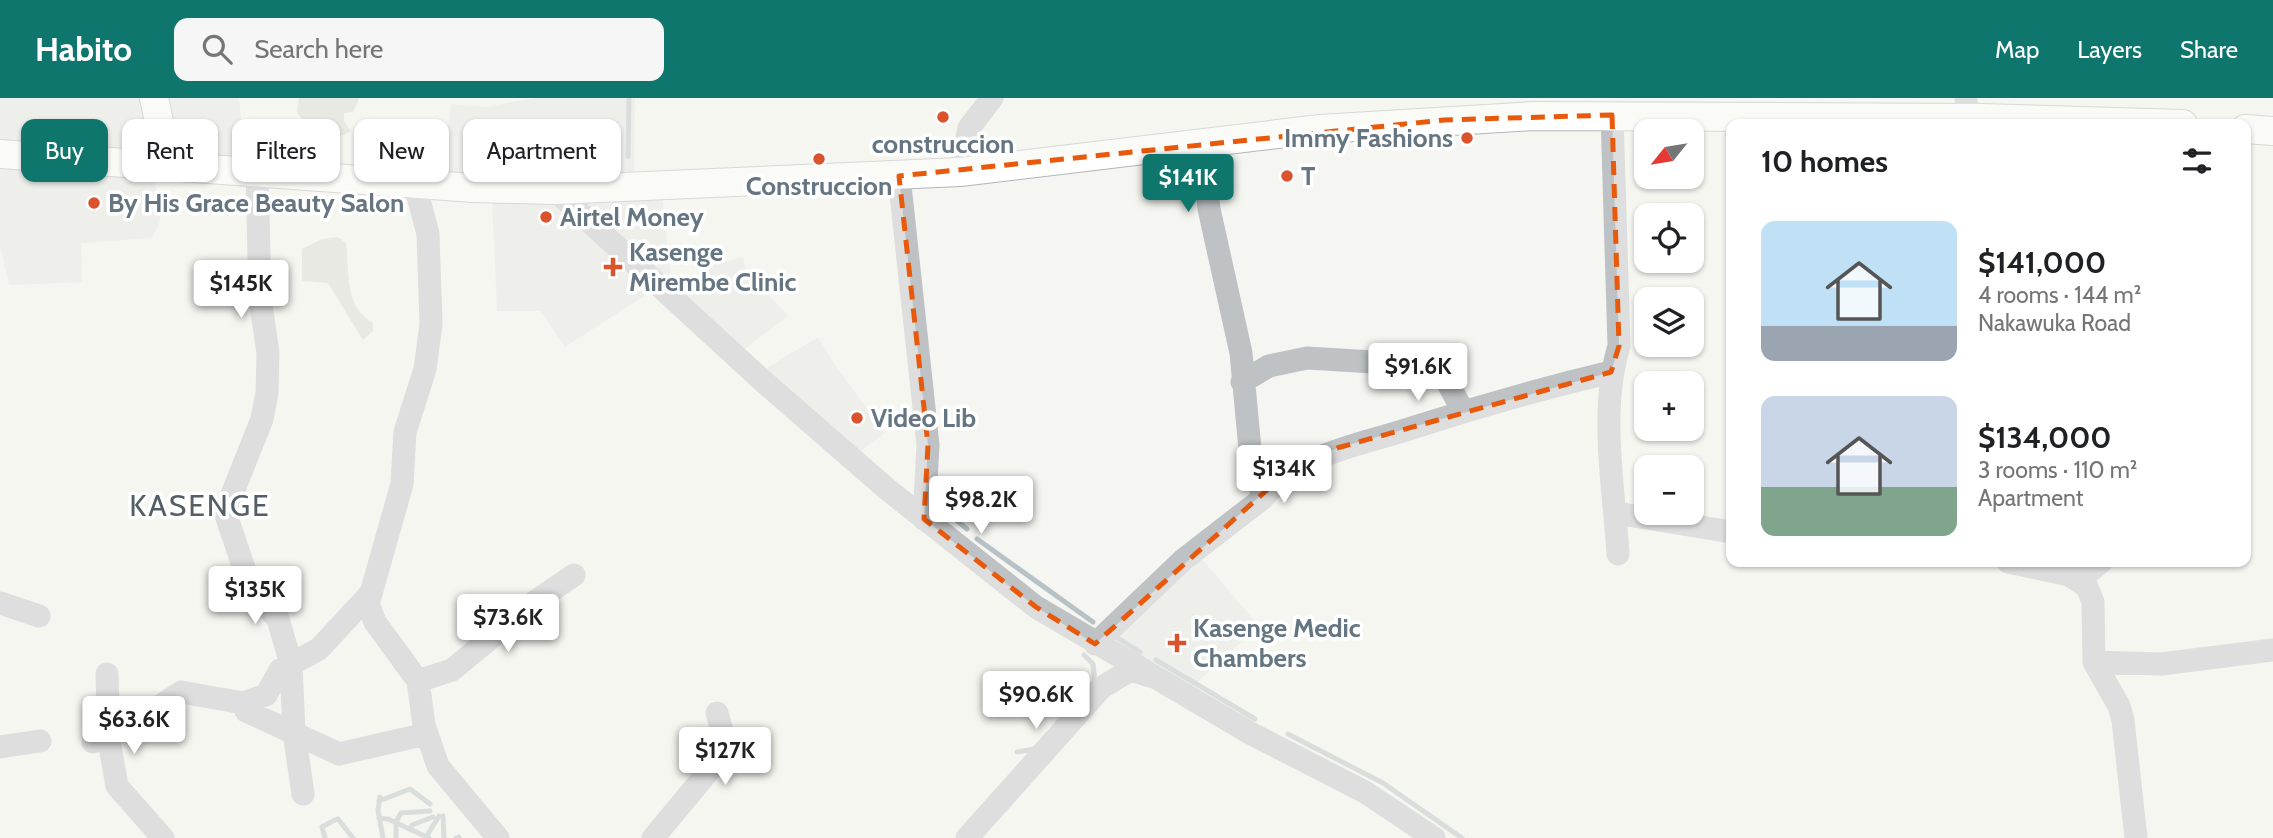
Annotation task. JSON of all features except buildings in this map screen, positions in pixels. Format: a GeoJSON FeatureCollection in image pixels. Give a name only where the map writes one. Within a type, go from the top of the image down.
{"type":"FeatureCollection","features":[{"type":"Feature","properties":{"kind":"main road"},"geometry":{"type":"LineString","coordinates":[[154,98],[158,119]]}},
{"type":"Feature","properties":{"kind":"main road"},"geometry":{"type":"LineString","coordinates":[[422,182],[473,188],[555,190],[960,172],[1202,142],[1537,107],[1612,115],[1967,108],[2116,119]]}},
{"type":"Feature","properties":{"kind":"main road"},"geometry":{"type":"LineString","coordinates":[[2251,129],[2273,131]]}},
{"type":"Feature","properties":{"kind":"main road"},"geometry":{"type":"LineString","coordinates":[[0,153],[122,161]]}},
{"type":"Feature","properties":{"kind":"street"},"geometry":{"type":"LineString","coordinates":[[960,172],[970,128],[992,98]]}},
{"type":"Feature","properties":{"kind":"street"},"geometry":{"type":"LineString","coordinates":[[1612,115],[1619,346],[1611,372],[1618,554]]}},
{"type":"Feature","properties":{"kind":"street"},"geometry":{"type":"LineString","coordinates":[[1202,142],[1209,209],[1241,353],[1250,449],[1263,498]]}},
{"type":"Feature","properties":{"kind":"street"},"geometry":{"type":"LineString","coordinates":[[899,176],[928,444],[924,519]]}},
{"type":"Feature","properties":{"kind":"street"},"geometry":{"type":"LineString","coordinates":[[257,182],[260,298],[268,353],[267,393],[262,419],[225,512],[251,589],[278,619],[291,664],[295,736],[303,794]]}},
{"type":"Feature","properties":{"kind":"street"},"geometry":{"type":"LineString","coordinates":[[414,182],[428,234],[431,324],[425,369],[405,432],[402,484],[368,604],[375,622],[418,681],[426,734],[445,776],[498,838]]}},
{"type":"Feature","properties":{"kind":"street"},"geometry":{"type":"LineString","coordinates":[[555,190],[764,382],[924,519],[1036,607],[1250,733],[1365,792],[1434,838]]}},
{"type":"Feature","properties":{"kind":"street"},"geometry":{"type":"LineString","coordinates":[[1242,382],[1269,366],[1307,358],[1423,365],[1444,376],[1463,411]]}},
{"type":"Feature","properties":{"kind":"street"},"geometry":{"type":"LineString","coordinates":[[1101,688],[1102,648],[1183,560],[1263,498],[1278,480],[1337,448],[1611,372]]}},
{"type":"Feature","properties":{"kind":"street"},"geometry":{"type":"LineString","coordinates":[[1616,513],[1726,531]]}},
{"type":"Feature","properties":{"kind":"street"},"geometry":{"type":"LineString","coordinates":[[2031,567],[2069,575],[2079,580],[2091,593],[2094,662],[2119,706],[2123,720],[2136,838]]}},
{"type":"Feature","properties":{"kind":"street"},"geometry":{"type":"LineString","coordinates":[[2079,580],[2095,567]]}},
{"type":"Feature","properties":{"kind":"street"},"geometry":{"type":"LineString","coordinates":[[418,681],[452,670],[533,603],[574,576]]}},
{"type":"Feature","properties":{"kind":"street"},"geometry":{"type":"LineString","coordinates":[[93,742],[130,715],[154,710],[181,692],[243,703],[266,695],[279,670],[319,649],[370,594]]}},
{"type":"Feature","properties":{"kind":"street"},"geometry":{"type":"LineString","coordinates":[[0,603],[39,616]]}},
{"type":"Feature","properties":{"kind":"street"},"geometry":{"type":"LineString","coordinates":[[2094,662],[2161,664],[2273,650]]}},
{"type":"Feature","properties":{"kind":"street"},"geometry":{"type":"LineString","coordinates":[[967,838],[1101,688],[1137,666]]}},
{"type":"Feature","properties":{"kind":"street"},"geometry":{"type":"LineString","coordinates":[[107,674],[109,741],[117,786],[163,838]]}},
{"type":"Feature","properties":{"kind":"street"},"geometry":{"type":"LineString","coordinates":[[246,711],[338,754],[426,734]]}},
{"type":"Feature","properties":{"kind":"street"},"geometry":{"type":"LineString","coordinates":[[653,838],[718,760],[724,738],[717,713]]}},
{"type":"Feature","properties":{"kind":"street"},"geometry":{"type":"LineString","coordinates":[[0,747],[40,741]]}},
{"type":"Feature","properties":{"kind":"highlighted area"},"geometry":{"type":"Polygon","coordinates":[[[1612,115],[1619,346],[1611,372],[1337,448],[1278,480],[1095,644],[1036,607],[924,519],[928,445],[899,176],[1444,120],[1612,115]]]}},
{"type":"Feature","properties":{"kind":"shaded area"},"geometry":{"type":"Polygon","coordinates":[[[0,98],[147,98],[151,119],[122,119],[122,148],[108,148],[108,119],[21,119],[21,141],[0,140],[0,98]]]}},
{"type":"Feature","properties":{"kind":"shaded area"},"geometry":{"type":"Polygon","coordinates":[[[161,98],[239,98],[241,119],[232,119],[232,159],[218,158],[218,119],[166,119],[161,98]]]}},
{"type":"Feature","properties":{"kind":"shaded area"},"geometry":{"type":"Polygon","coordinates":[[[299,98],[359,98],[353,112],[344,113],[344,121],[351,131],[344,135],[340,135],[340,119],[302,119],[297,113],[299,98]]]}},
{"type":"Feature","properties":{"kind":"shaded area"},"geometry":{"type":"Polygon","coordinates":[[[535,98],[635,98],[634,175],[621,176],[621,119],[463,119],[463,174],[449,173],[451,104],[485,107],[535,98]]]}},
{"type":"Feature","properties":{"kind":"shaded area"},"geometry":{"type":"Polygon","coordinates":[[[0,164],[21,165],[21,182],[108,182],[108,168],[122,168],[122,182],[153,182],[164,203],[152,238],[81,243],[82,282],[9,285],[0,246],[0,164]]]}},
{"type":"Feature","properties":{"kind":"shaded area"},"geometry":{"type":"Polygon","coordinates":[[[662,194],[672,285],[702,283],[703,267],[743,257],[746,271],[788,316],[743,350],[590,213],[588,203],[594,197],[662,194]]]}},
{"type":"Feature","properties":{"kind":"shaded area"},"geometry":{"type":"Polygon","coordinates":[[[492,199],[553,202],[653,290],[565,347],[541,311],[497,311],[492,199]]]}},
{"type":"Feature","properties":{"kind":"shaded area"},"geometry":{"type":"Polygon","coordinates":[[[338,237],[346,243],[352,298],[363,316],[373,323],[373,331],[363,340],[328,283],[302,281],[302,249],[322,239],[338,237]]]}},
{"type":"Feature","properties":{"kind":"shaded area"},"geometry":{"type":"Polygon","coordinates":[[[818,337],[837,368],[885,433],[858,453],[765,369],[818,337]]]}},
{"type":"Feature","properties":{"kind":"shaded area"},"geometry":{"type":"Polygon","coordinates":[[[1196,552],[1259,626],[1192,687],[1108,640],[1196,552]]]}},
{"type":"Feature","properties":{"kind":"waterway"},"geometry":{"type":"LineString","coordinates":[[628,157],[629,98]]}},
{"type":"Feature","properties":{"kind":"waterway"},"geometry":{"type":"LineString","coordinates":[[938,505],[967,529]]}},
{"type":"Feature","properties":{"kind":"waterway"},"geometry":{"type":"LineString","coordinates":[[977,539],[1093,622]]}},
{"type":"Feature","properties":{"kind":"waterway"},"geometry":{"type":"LineString","coordinates":[[1113,635],[1140,652]]}},
{"type":"Feature","properties":{"kind":"waterway"},"geometry":{"type":"LineString","coordinates":[[1084,655],[1093,664],[1095,683]]}},
{"type":"Feature","properties":{"kind":"waterway"},"geometry":{"type":"LineString","coordinates":[[1156,660],[1255,719]]}},
{"type":"Feature","properties":{"kind":"waterway"},"geometry":{"type":"LineString","coordinates":[[1128,682],[1133,680],[1149,685]]}},
{"type":"Feature","properties":{"kind":"waterway"},"geometry":{"type":"LineString","coordinates":[[1288,734],[1383,783],[1462,838]]}},
{"type":"Feature","properties":{"kind":"waterway"},"geometry":{"type":"LineString","coordinates":[[1017,752],[1035,749]]}},
{"type":"Feature","properties":{"kind":"waterway"},"geometry":{"type":"LineString","coordinates":[[379,801],[410,789],[430,804]]}},
{"type":"Feature","properties":{"kind":"waterway"},"geometry":{"type":"LineString","coordinates":[[380,797],[378,810],[383,838]]}},
{"type":"Feature","properties":{"kind":"waterway"},"geometry":{"type":"LineString","coordinates":[[396,838],[396,822],[401,813],[430,811]]}},
{"type":"Feature","properties":{"kind":"waterway"},"geometry":{"type":"LineString","coordinates":[[426,837],[439,816]]}},
{"type":"Feature","properties":{"kind":"waterway"},"geometry":{"type":"LineString","coordinates":[[443,816],[444,838]]}},
{"type":"Feature","properties":{"kind":"waterway"},"geometry":{"type":"LineString","coordinates":[[410,829],[412,825],[433,817]]}},
{"type":"Feature","properties":{"kind":"waterway"},"geometry":{"type":"LineString","coordinates":[[379,818],[388,819],[429,838]]}},
{"type":"Feature","properties":{"kind":"waterway"},"geometry":{"type":"LineString","coordinates":[[338,819],[353,838]]}},
{"type":"Feature","properties":{"kind":"waterway"},"geometry":{"type":"LineString","coordinates":[[325,838],[322,827],[335,820]]}},
{"type":"Feature","properties":{"kind":"place","name":"construccion"},"geometry":{"type":"Point","coordinates":[943,117]}},
{"type":"Feature","properties":{"kind":"place","name":"Immy Fashions"},"geometry":{"type":"Point","coordinates":[1467,138]}},
{"type":"Feature","properties":{"kind":"place","name":"Construccion"},"geometry":{"type":"Point","coordinates":[819,159]}},
{"type":"Feature","properties":{"kind":"place","name":"T"},"geometry":{"type":"Point","coordinates":[1287,176]}},
{"type":"Feature","properties":{"kind":"place","name":"By His Grace Beauty Salon"},"geometry":{"type":"Point","coordinates":[94,203]}},
{"type":"Feature","properties":{"kind":"place","name":"Airtel Money"},"geometry":{"type":"Point","coordinates":[546,217]}},
{"type":"Feature","properties":{"kind":"place","name":"Kasenge Mirembe Clinic"},"geometry":{"type":"Point","coordinates":[613,267]}},
{"type":"Feature","properties":{"kind":"place","name":"Video Lib"},"geometry":{"type":"Point","coordinates":[857,418]}},
{"type":"Feature","properties":{"kind":"place","name":"Kasenge Medic Chambers"},"geometry":{"type":"Point","coordinates":[1177,643]}},
{"type":"Feature","properties":{"kind":"district","name":"KASENGE"},"geometry":{"type":"Point","coordinates":[200,506]}}]}
